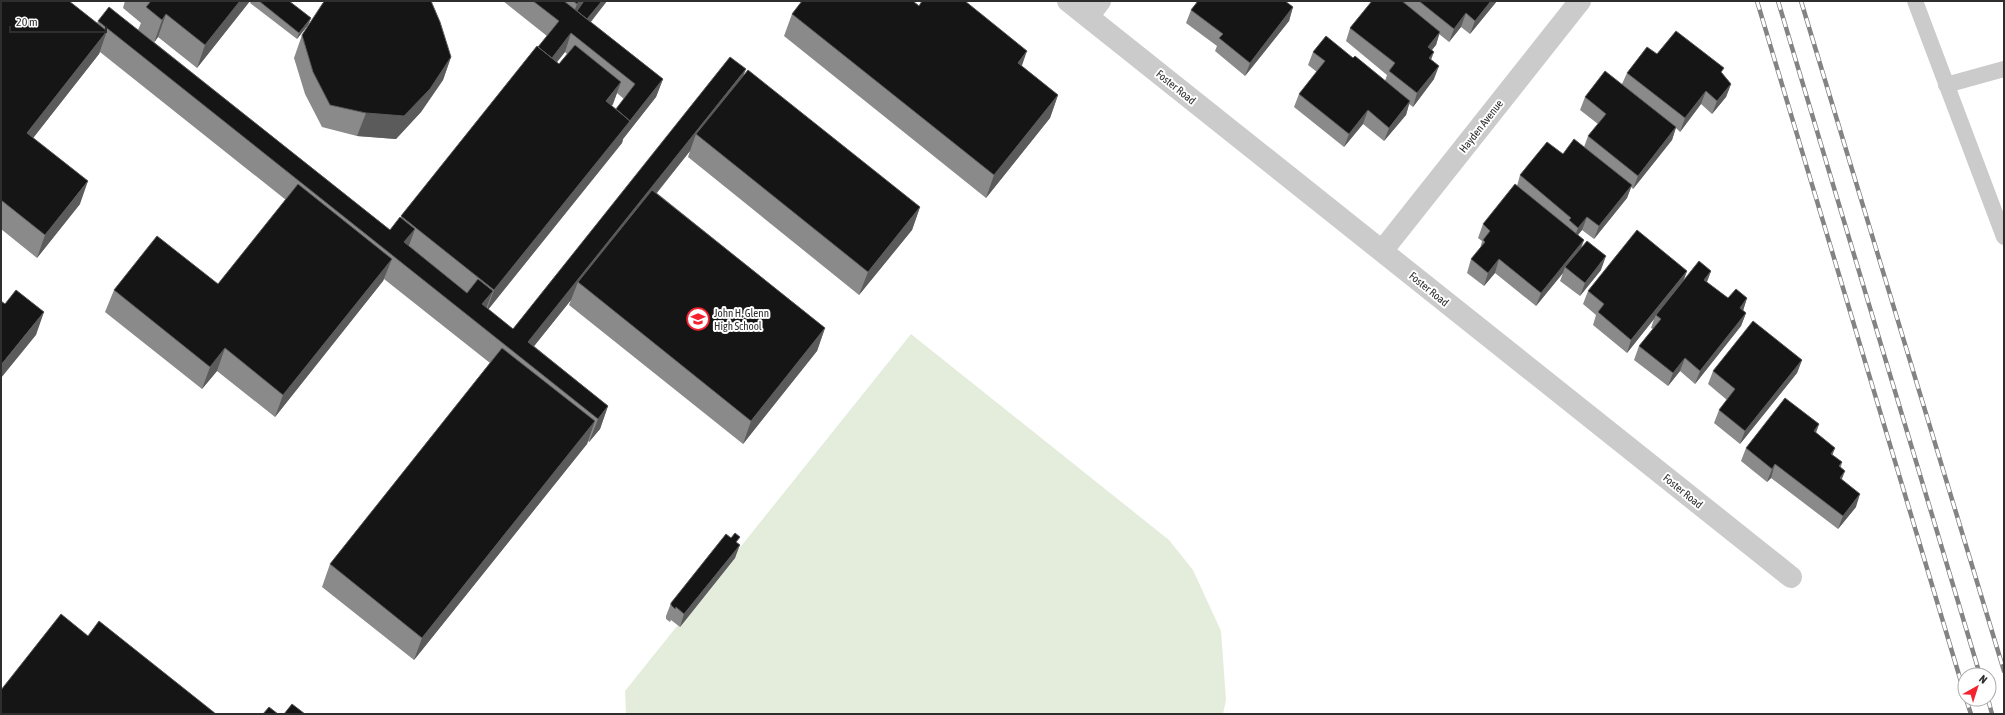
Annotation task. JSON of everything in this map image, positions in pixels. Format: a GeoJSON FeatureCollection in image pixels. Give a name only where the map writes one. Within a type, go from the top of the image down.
{"type":"FeatureCollection","features":[{"type":"Feature","properties":{"kind":"street","name":"Foster Road"},"geometry":{"type":"LineString","coordinates":[[1068,1],[1094,9],[1382,251],[1791,577]]}},
{"type":"Feature","properties":{"kind":"street","name":"Hayden Avenue"},"geometry":{"type":"LineString","coordinates":[[1382,251],[1580,1]]}},
{"type":"Feature","properties":{"kind":"lane"},"geometry":{"type":"LineString","coordinates":[[1916,1],[1946,86],[2004,237]]}},
{"type":"Feature","properties":{"kind":"lane"},"geometry":{"type":"LineString","coordinates":[[1946,86],[2004,69]]}},
{"type":"Feature","properties":{"kind":"green space"},"geometry":{"type":"Polygon","coordinates":[[[911,334],[1169,540],[1193,570],[1221,631],[1226,700],[1223,714],[626,714],[625,691],[911,334]]]}},
{"type":"Feature","properties":{"kind":"building"},"geometry":{"type":"Polygon","coordinates":[[[1,1],[69,1],[107,31],[27,133],[88,181],[45,235],[1,200],[1,1]]]}},
{"type":"Feature","properties":{"kind":"building"},"geometry":{"type":"Polygon","coordinates":[[[151,1],[240,1],[205,45],[166,14],[162,20],[146,7],[151,1]]]}},
{"type":"Feature","properties":{"kind":"building"},"geometry":{"type":"Polygon","coordinates":[[[259,1],[289,1],[311,18],[299,33],[259,1]]]}},
{"type":"Feature","properties":{"kind":"building"},"geometry":{"type":"Polygon","coordinates":[[[325,1],[431,1],[440,22],[451,57],[430,89],[404,116],[366,113],[330,105],[313,72],[302,35],[325,1]]]}},
{"type":"Feature","properties":{"kind":"building"},"geometry":{"type":"Polygon","coordinates":[[[533,1],[564,1],[663,79],[630,121],[616,109],[635,84],[571,33],[552,58],[538,47],[559,21],[533,1]]]}},
{"type":"Feature","properties":{"kind":"building"},"geometry":{"type":"Polygon","coordinates":[[[584,1],[602,1],[587,19],[577,11],[584,1]]]}},
{"type":"Feature","properties":{"kind":"building"},"geometry":{"type":"Polygon","coordinates":[[[802,1],[913,1],[919,6],[922,1],[965,1],[1027,51],[1018,63],[1058,95],[994,175],[792,14],[802,1]]]}},
{"type":"Feature","properties":{"kind":"building"},"geometry":{"type":"Polygon","coordinates":[[[1198,1],[1285,1],[1293,7],[1250,63],[1219,38],[1223,34],[1191,10],[1198,1]]]}},
{"type":"Feature","properties":{"kind":"building"},"geometry":{"type":"Polygon","coordinates":[[[1372,1],[1402,1],[1440,32],[1428,47],[1434,52],[1429,58],[1439,66],[1417,93],[1389,71],[1395,63],[1350,28],[1372,1]]]}},
{"type":"Feature","properties":{"kind":"building"},"geometry":{"type":"Polygon","coordinates":[[[1419,1],[1491,1],[1475,21],[1466,13],[1454,29],[1419,1]]]}},
{"type":"Feature","properties":{"kind":"building"},"geometry":{"type":"Polygon","coordinates":[[[109,7],[390,230],[400,217],[415,229],[404,242],[467,293],[478,279],[493,291],[482,304],[513,329],[730,57],[746,69],[528,342],[608,406],[598,419],[98,21],[109,7]]]}},
{"type":"Feature","properties":{"kind":"building"},"geometry":{"type":"Polygon","coordinates":[[[1676,31],[1724,68],[1721,72],[1731,84],[1717,101],[1706,91],[1685,118],[1627,73],[1647,47],[1657,54],[1676,31]]]}},
{"type":"Feature","properties":{"kind":"building"},"geometry":{"type":"Polygon","coordinates":[[[1326,36],[1353,58],[1355,56],[1410,101],[1389,128],[1368,110],[1349,134],[1299,94],[1325,61],[1313,52],[1326,36]]]}},
{"type":"Feature","properties":{"kind":"building"},"geometry":{"type":"Polygon","coordinates":[[[575,45],[621,82],[606,101],[630,121],[494,290],[401,216],[537,46],[559,64],[575,45]]]}},
{"type":"Feature","properties":{"kind":"building"},"geometry":{"type":"Polygon","coordinates":[[[748,70],[920,207],[868,272],[696,134],[748,70]]]}},
{"type":"Feature","properties":{"kind":"building"},"geometry":{"type":"Polygon","coordinates":[[[1605,71],[1676,127],[1638,176],[1588,136],[1606,114],[1585,97],[1605,71]]]}},
{"type":"Feature","properties":{"kind":"building"},"geometry":{"type":"Polygon","coordinates":[[[1574,139],[1632,185],[1599,226],[1587,217],[1578,228],[1569,220],[1571,218],[1520,175],[1547,142],[1563,154],[1574,139]]]}},
{"type":"Feature","properties":{"kind":"building"},"geometry":{"type":"Polygon","coordinates":[[[298,184],[392,259],[283,395],[225,348],[210,367],[114,290],[157,236],[218,284],[298,184]]]}},
{"type":"Feature","properties":{"kind":"building"},"geometry":{"type":"Polygon","coordinates":[[[1515,184],[1584,240],[1541,293],[1499,259],[1488,273],[1471,259],[1485,242],[1483,240],[1490,231],[1483,224],[1515,184]]]}},
{"type":"Feature","properties":{"kind":"building"},"geometry":{"type":"Polygon","coordinates":[[[652,190],[825,328],[751,421],[578,282],[652,190]]]}},
{"type":"Feature","properties":{"kind":"building"},"geometry":{"type":"Polygon","coordinates":[[[1637,230],[1687,271],[1631,340],[1598,312],[1604,304],[1588,291],[1637,230]]]}},
{"type":"Feature","properties":{"kind":"building"},"geometry":{"type":"Polygon","coordinates":[[[1587,241],[1606,256],[1585,283],[1565,267],[1587,241]]]}},
{"type":"Feature","properties":{"kind":"building"},"geometry":{"type":"Polygon","coordinates":[[[1699,261],[1711,271],[1704,280],[1728,298],[1736,289],[1747,298],[1740,308],[1746,313],[1700,371],[1685,358],[1673,373],[1639,346],[1661,319],[1656,315],[1699,261]]]}},
{"type":"Feature","properties":{"kind":"building"},"geometry":{"type":"Polygon","coordinates":[[[16,290],[44,312],[1,365],[1,301],[5,304],[16,290]]]}},
{"type":"Feature","properties":{"kind":"building"},"geometry":{"type":"Polygon","coordinates":[[[1753,321],[1802,360],[1745,431],[1719,410],[1735,389],[1713,371],[1753,321]]]}},
{"type":"Feature","properties":{"kind":"building"},"geometry":{"type":"Polygon","coordinates":[[[502,348],[595,421],[422,638],[330,564],[502,348]]]}},
{"type":"Feature","properties":{"kind":"building"},"geometry":{"type":"Polygon","coordinates":[[[1785,398],[1819,424],[1814,431],[1835,448],[1831,454],[1842,462],[1839,466],[1845,471],[1840,478],[1860,494],[1843,516],[1775,464],[1772,469],[1746,448],[1785,398]]]}},
{"type":"Feature","properties":{"kind":"building"},"geometry":{"type":"Polygon","coordinates":[[[735,533],[740,537],[736,542],[740,545],[684,614],[676,607],[675,609],[671,603],[726,534],[731,538],[735,533]]]}},
{"type":"Feature","properties":{"kind":"building"},"geometry":{"type":"Polygon","coordinates":[[[61,614],[88,636],[99,621],[216,714],[1,714],[1,690],[61,614]]]}},
{"type":"Feature","properties":{"kind":"building"},"geometry":{"type":"Polygon","coordinates":[[[292,704],[305,714],[284,714],[292,704]]]}},
{"type":"Feature","properties":{"kind":"building"},"geometry":{"type":"Polygon","coordinates":[[[269,707],[278,714],[263,714],[269,707]]]}},
{"type":"Feature","properties":{"kind":"railway"},"geometry":{"type":"LineString","coordinates":[[1757,1],[1957,668]]}},
{"type":"Feature","properties":{"kind":"railway"},"geometry":{"type":"LineString","coordinates":[[1778,1],[1978,667]]}},
{"type":"Feature","properties":{"kind":"railway"},"geometry":{"type":"LineString","coordinates":[[1801,1],[2004,671]]}},
{"type":"Feature","properties":{"kind":"railway"},"geometry":{"type":"LineString","coordinates":[[1969,707],[1971,714]]}},
{"type":"Feature","properties":{"kind":"railway"},"geometry":{"type":"LineString","coordinates":[[1990,707],[1992,714]]}},
{"type":"Feature","properties":{"kind":"place","name":"John H. Glenn High School"},"geometry":{"type":"Point","coordinates":[698,319]}}]}
